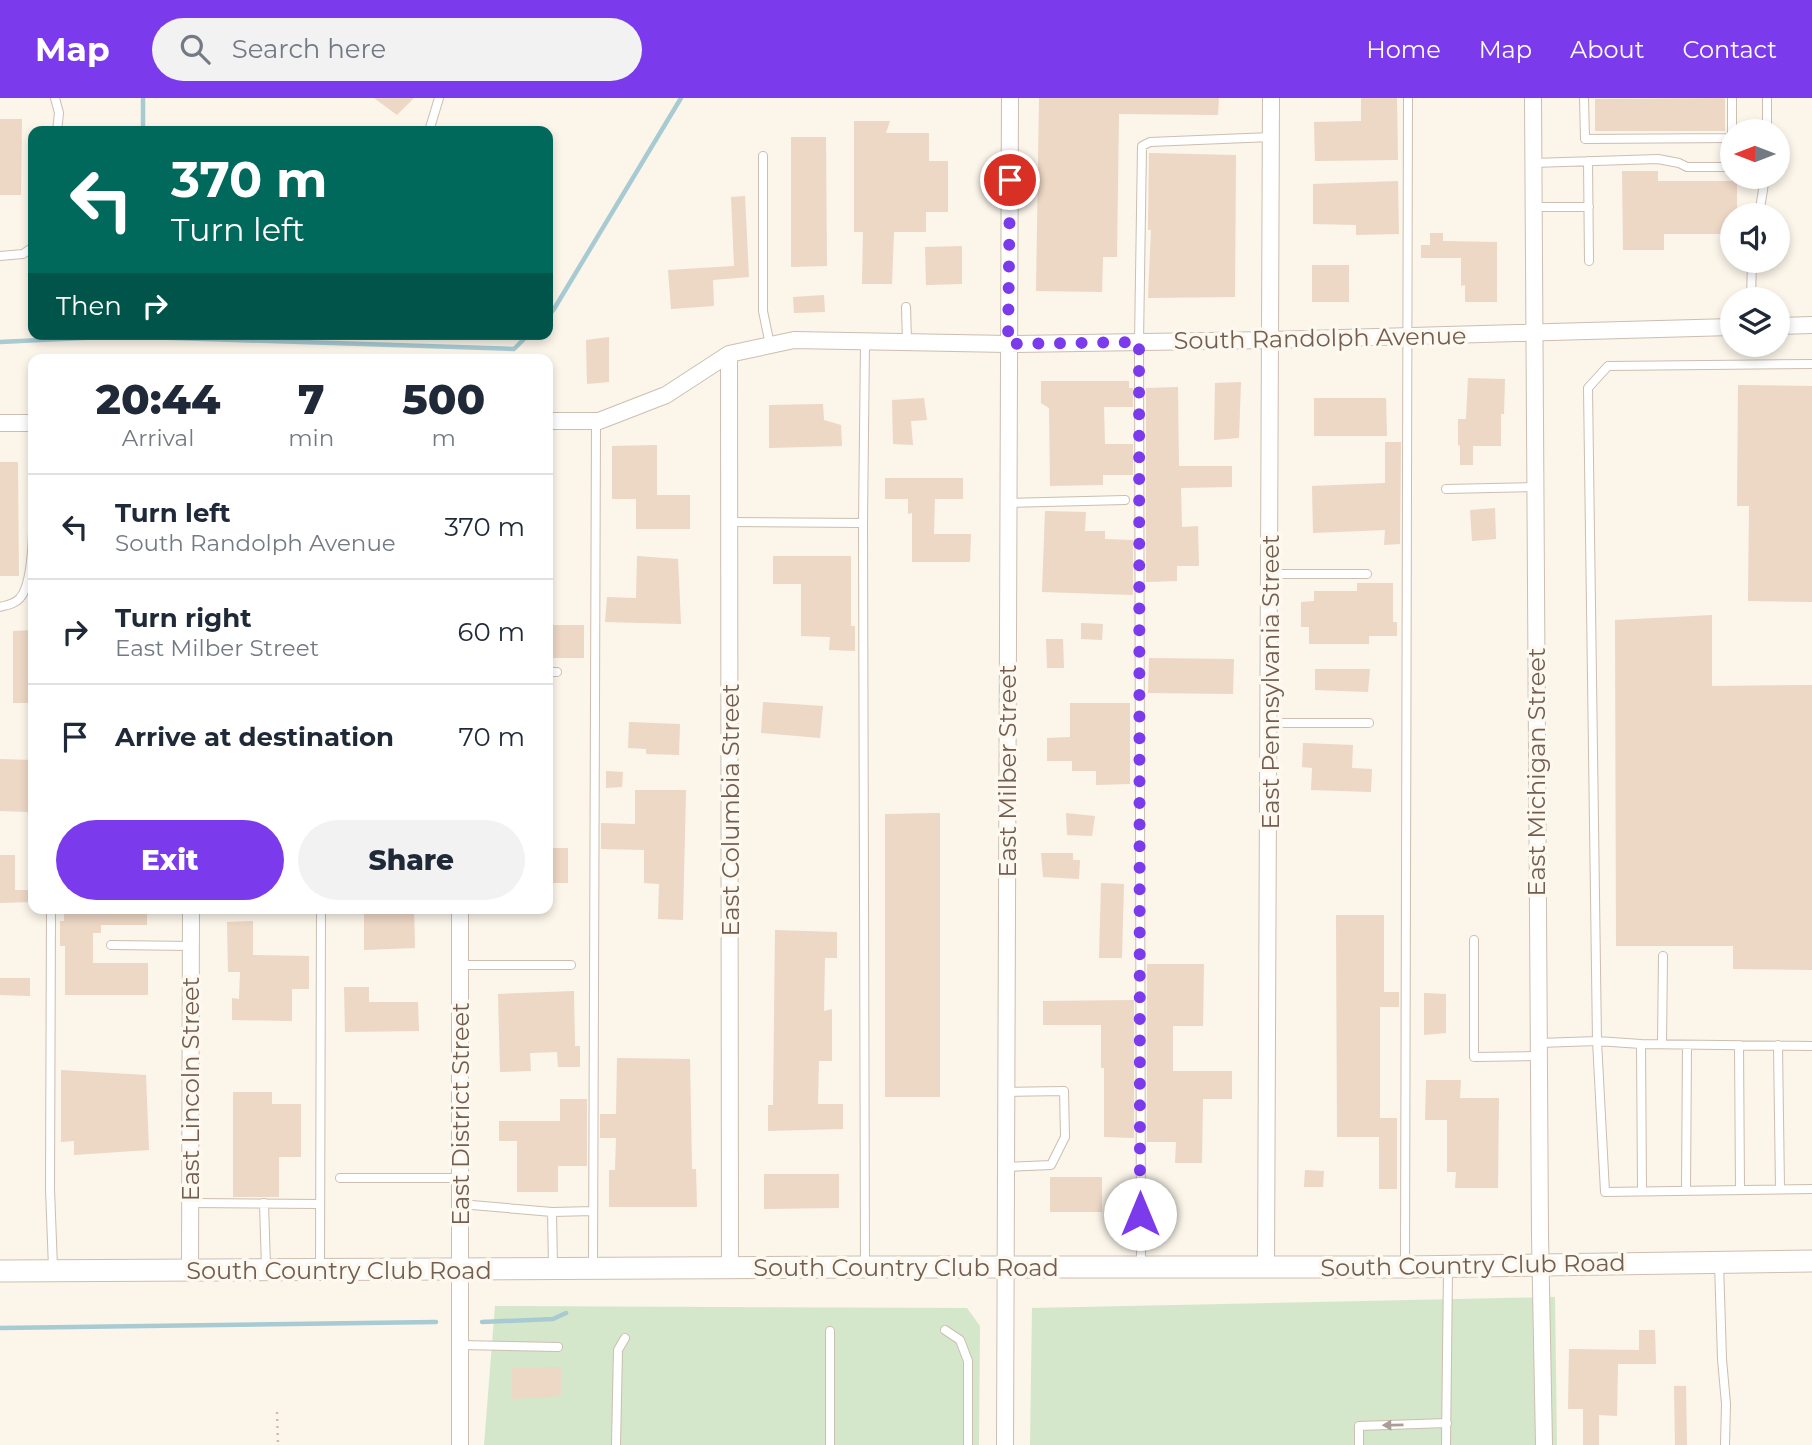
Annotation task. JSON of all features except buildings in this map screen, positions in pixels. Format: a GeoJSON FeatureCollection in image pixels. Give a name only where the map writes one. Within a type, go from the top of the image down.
{"type":"FeatureCollection","features":[{"type":"Feature","properties":{"kind":"street","name":"East Milber Street"},"geometry":{"type":"LineString","coordinates":[[1005,1445],[1010,98]]}},
{"type":"Feature","properties":{"kind":"street","name":"East Pennsylvania Street"},"geometry":{"type":"LineString","coordinates":[[1266,1267],[1271,98]]}},
{"type":"Feature","properties":{"kind":"street","name":"East Michigan Street"},"geometry":{"type":"LineString","coordinates":[[1533,98],[1540,1264],[1545,1445]]}},
{"type":"Feature","properties":{"kind":"street"},"geometry":{"type":"LineString","coordinates":[[1790,326],[1812,325]]}},
{"type":"Feature","properties":{"kind":"street","name":"South Randolph Avenue"},"geometry":{"type":"LineString","coordinates":[[553,421],[596,421],[666,395],[729,354],[794,341],[1008,344],[1271,340],[1720,327]]}},
{"type":"Feature","properties":{"kind":"street","name":"East Columbia Street"},"geometry":{"type":"LineString","coordinates":[[729,354],[730,1267]]}},
{"type":"Feature","properties":{"kind":"street"},"geometry":{"type":"LineString","coordinates":[[0,422],[28,423]]}},
{"type":"Feature","properties":{"kind":"street","name":"East Lincoln Street"},"geometry":{"type":"LineString","coordinates":[[190,1270],[191,914]]}},
{"type":"Feature","properties":{"kind":"street","name":"East District Street"},"geometry":{"type":"LineString","coordinates":[[460,914],[460,1445]]}},
{"type":"Feature","properties":{"kind":"street","name":"South Country Club Road"},"geometry":{"type":"LineString","coordinates":[[0,1271],[1006,1266],[1141,1269],[1405,1268],[1812,1261]]}},
{"type":"Feature","properties":{"kind":"lane"},"geometry":{"type":"LineString","coordinates":[[55,98],[59,113],[58,126]]}},
{"type":"Feature","properties":{"kind":"lane"},"geometry":{"type":"LineString","coordinates":[[431,126],[439,98]]}},
{"type":"Feature","properties":{"kind":"lane"},"geometry":{"type":"LineString","coordinates":[[1405,1268],[1408,98]]}},
{"type":"Feature","properties":{"kind":"lane"},"geometry":{"type":"LineString","coordinates":[[1584,98],[1585,139],[1732,138],[1732,98]]}},
{"type":"Feature","properties":{"kind":"lane"},"geometry":{"type":"LineString","coordinates":[[1767,98],[1767,119]]}},
{"type":"Feature","properties":{"kind":"lane"},"geometry":{"type":"LineString","coordinates":[[1141,1269],[1139,342],[1142,146],[1150,142],[1271,137]]}},
{"type":"Feature","properties":{"kind":"lane"},"geometry":{"type":"LineString","coordinates":[[763,156],[764,311],[770,345]]}},
{"type":"Feature","properties":{"kind":"lane"},"geometry":{"type":"LineString","coordinates":[[1533,163],[1658,159],[1687,167],[1720,167]]}},
{"type":"Feature","properties":{"kind":"lane"},"geometry":{"type":"LineString","coordinates":[[1588,161],[1589,261]]}},
{"type":"Feature","properties":{"kind":"lane"},"geometry":{"type":"LineString","coordinates":[[1533,207],[1589,207]]}},
{"type":"Feature","properties":{"kind":"lane"},"geometry":{"type":"LineString","coordinates":[[0,256],[23,254],[28,250]]}},
{"type":"Feature","properties":{"kind":"lane"},"geometry":{"type":"LineString","coordinates":[[906,307],[907,342]]}},
{"type":"Feature","properties":{"kind":"lane"},"geometry":{"type":"LineString","coordinates":[[865,342],[865,1267]]}},
{"type":"Feature","properties":{"kind":"lane"},"geometry":{"type":"LineString","coordinates":[[1812,364],[1608,366],[1588,388],[1597,1041],[1605,1192],[1812,1189]]}},
{"type":"Feature","properties":{"kind":"lane"},"geometry":{"type":"LineString","coordinates":[[593,1268],[596,421]]}},
{"type":"Feature","properties":{"kind":"lane"},"geometry":{"type":"LineString","coordinates":[[1446,489],[1534,487]]}},
{"type":"Feature","properties":{"kind":"lane"},"geometry":{"type":"LineString","coordinates":[[1008,503],[1125,500]]}},
{"type":"Feature","properties":{"kind":"lane"},"geometry":{"type":"LineString","coordinates":[[730,522],[863,523]]}},
{"type":"Feature","properties":{"kind":"lane"},"geometry":{"type":"LineString","coordinates":[[1270,573],[1367,573]]}},
{"type":"Feature","properties":{"kind":"lane"},"geometry":{"type":"LineString","coordinates":[[0,607],[17,601],[24,592],[28,578]]}},
{"type":"Feature","properties":{"kind":"lane"},"geometry":{"type":"LineString","coordinates":[[1269,723],[1369,723]]}},
{"type":"Feature","properties":{"kind":"lane"},"geometry":{"type":"LineString","coordinates":[[51,914],[50,1189],[53,1271]]}},
{"type":"Feature","properties":{"kind":"lane"},"geometry":{"type":"LineString","coordinates":[[320,1270],[321,914]]}},
{"type":"Feature","properties":{"kind":"lane"},"geometry":{"type":"LineString","coordinates":[[1474,940],[1474,1057],[1597,1041],[1812,1046]]}},
{"type":"Feature","properties":{"kind":"lane"},"geometry":{"type":"LineString","coordinates":[[111,945],[191,946]]}},
{"type":"Feature","properties":{"kind":"lane"},"geometry":{"type":"LineString","coordinates":[[1662,1044],[1663,956]]}},
{"type":"Feature","properties":{"kind":"lane"},"geometry":{"type":"LineString","coordinates":[[460,965],[571,965]]}},
{"type":"Feature","properties":{"kind":"lane"},"geometry":{"type":"LineString","coordinates":[[1641,1044],[1642,1191]]}},
{"type":"Feature","properties":{"kind":"lane"},"geometry":{"type":"LineString","coordinates":[[1686,1191],[1687,1045]]}},
{"type":"Feature","properties":{"kind":"lane"},"geometry":{"type":"LineString","coordinates":[[1739,1045],[1740,1190]]}},
{"type":"Feature","properties":{"kind":"lane"},"geometry":{"type":"LineString","coordinates":[[1777,1045],[1780,1189]]}},
{"type":"Feature","properties":{"kind":"lane"},"geometry":{"type":"LineString","coordinates":[[1006,1092],[1063,1091],[1065,1137],[1051,1165],[1006,1167]]}},
{"type":"Feature","properties":{"kind":"lane"},"geometry":{"type":"LineString","coordinates":[[340,1178],[460,1178]]}},
{"type":"Feature","properties":{"kind":"lane"},"geometry":{"type":"LineString","coordinates":[[190,1203],[320,1204]]}},
{"type":"Feature","properties":{"kind":"lane"},"geometry":{"type":"LineString","coordinates":[[264,1203],[266,1270]]}},
{"type":"Feature","properties":{"kind":"lane"},"geometry":{"type":"LineString","coordinates":[[460,1204],[552,1212],[593,1211]]}},
{"type":"Feature","properties":{"kind":"lane"},"geometry":{"type":"LineString","coordinates":[[552,1212],[553,1269]]}},
{"type":"Feature","properties":{"kind":"lane"},"geometry":{"type":"LineString","coordinates":[[1719,1262],[1726,1404],[1725,1445]]}},
{"type":"Feature","properties":{"kind":"lane"},"geometry":{"type":"LineString","coordinates":[[1446,1445],[1448,1266]]}},
{"type":"Feature","properties":{"kind":"lane"},"geometry":{"type":"LineString","coordinates":[[945,1330],[960,1340],[968,1360],[968,1445]]}},
{"type":"Feature","properties":{"kind":"lane"},"geometry":{"type":"LineString","coordinates":[[830,1331],[831,1445]]}},
{"type":"Feature","properties":{"kind":"lane"},"geometry":{"type":"LineString","coordinates":[[616,1445],[618,1350],[625,1338]]}},
{"type":"Feature","properties":{"kind":"lane"},"geometry":{"type":"LineString","coordinates":[[460,1345],[558,1347]]}},
{"type":"Feature","properties":{"kind":"lane"},"geometry":{"type":"LineString","coordinates":[[1359,1445],[1359,1426],[1447,1423]]}},
{"type":"Feature","properties":{"kind":"path"},"geometry":{"type":"LineString","coordinates":[[277,1412],[278,1445]]}},
{"type":"Feature","properties":{"kind":"green space"},"geometry":{"type":"Polygon","coordinates":[[[1555,1297],[1557,1445],[1030,1445],[1032,1308],[1555,1297]]]}},
{"type":"Feature","properties":{"kind":"green space"},"geometry":{"type":"Polygon","coordinates":[[[495,1306],[967,1308],[980,1326],[979,1445],[484,1445],[495,1306]]]}},
{"type":"Feature","properties":{"kind":"waterway"},"geometry":{"type":"LineString","coordinates":[[143,98],[143,126]]}},
{"type":"Feature","properties":{"kind":"waterway"},"geometry":{"type":"LineString","coordinates":[[553,310],[681,98]]}},
{"type":"Feature","properties":{"kind":"waterway"},"geometry":{"type":"LineString","coordinates":[[0,342],[41,340]]}},
{"type":"Feature","properties":{"kind":"waterway"},"geometry":{"type":"LineString","coordinates":[[236,340],[514,349],[523,340]]}},
{"type":"Feature","properties":{"kind":"waterway"},"geometry":{"type":"LineString","coordinates":[[482,1322],[553,1319],[566,1313]]}},
{"type":"Feature","properties":{"kind":"waterway"},"geometry":{"type":"LineString","coordinates":[[0,1328],[436,1322]]}},
{"type":"Feature","properties":{"kind":"route"},"geometry":{"type":"LineString","coordinates":[[1010,180],[1008,344],[1139,342],[1140,1214]]}}]}
